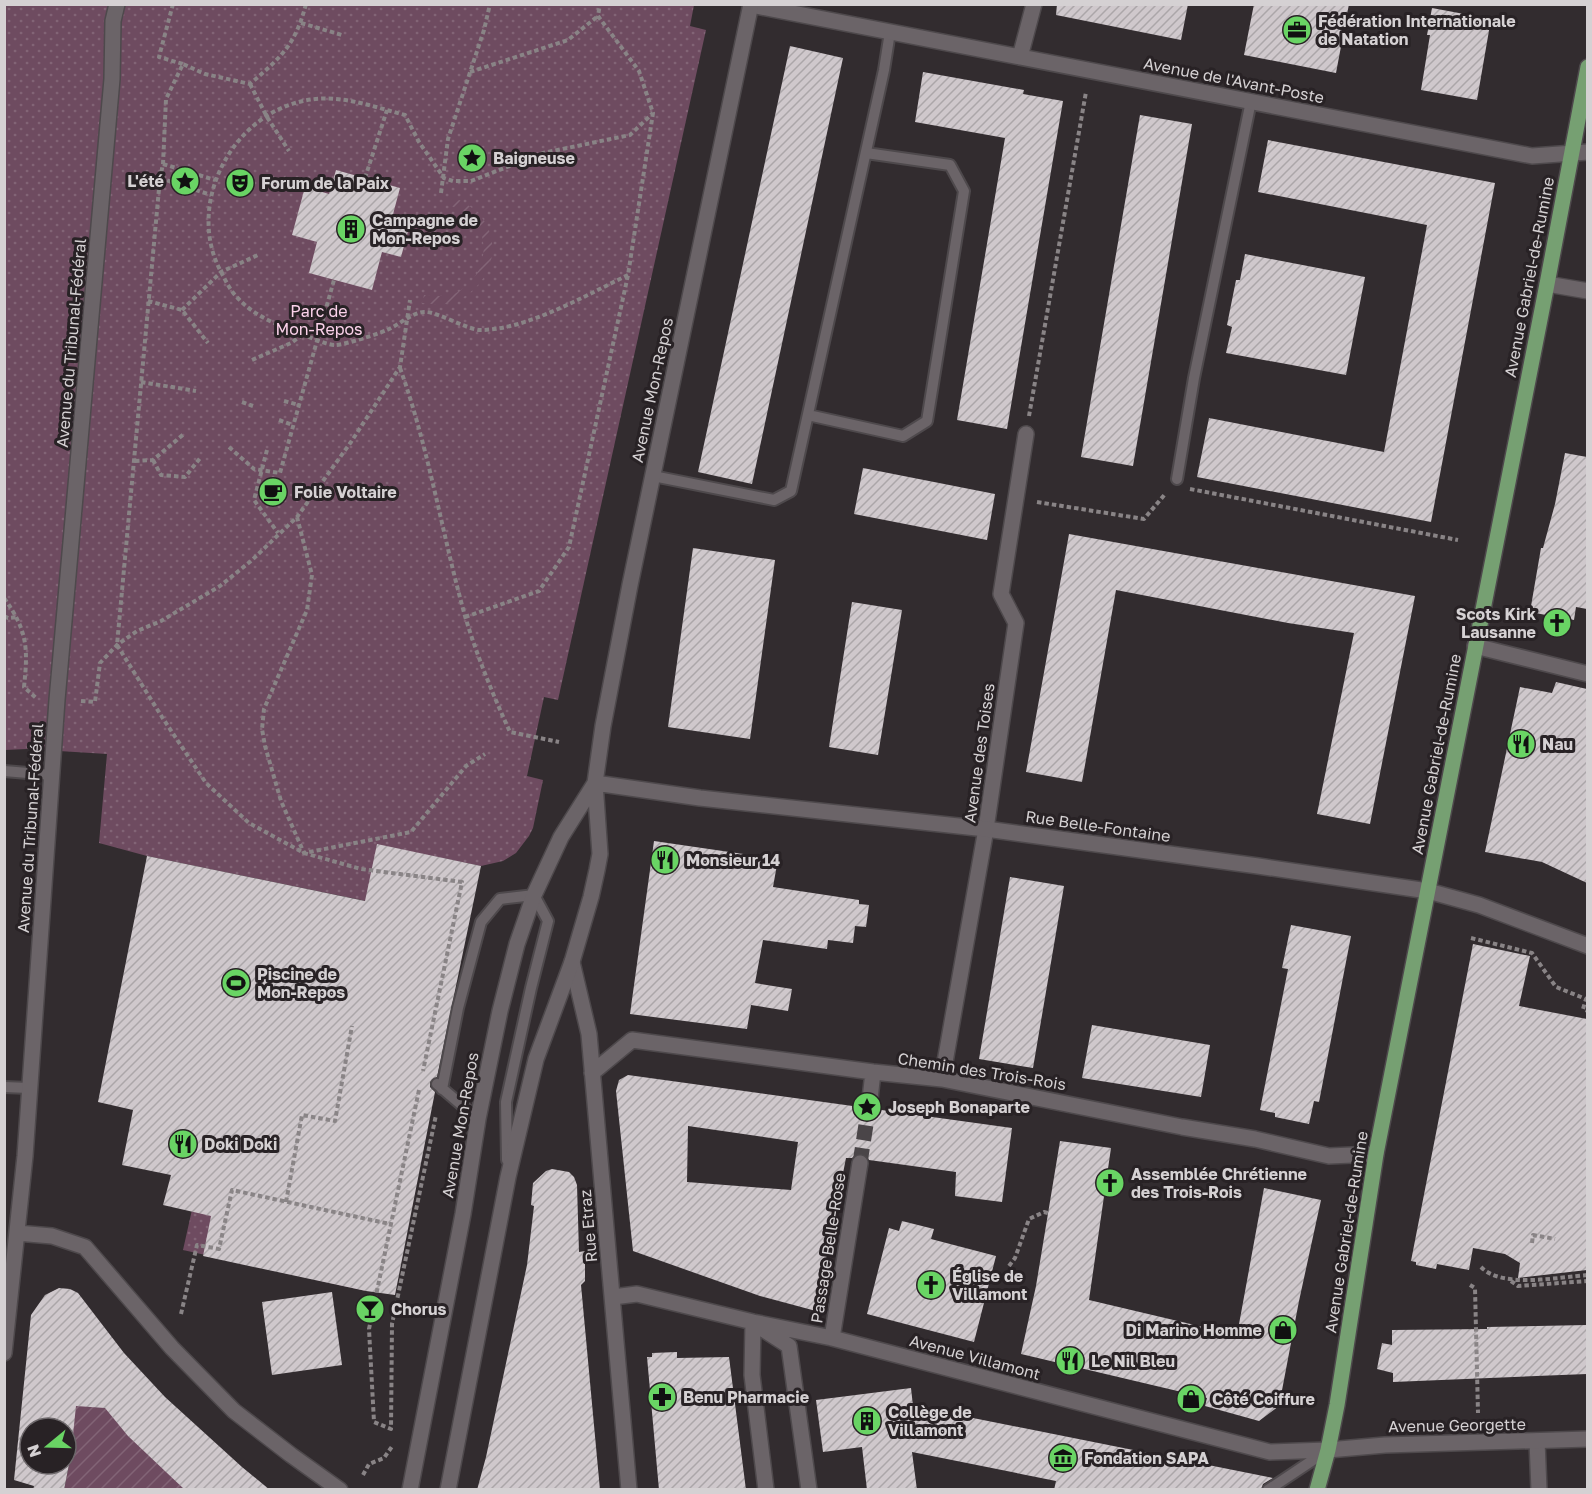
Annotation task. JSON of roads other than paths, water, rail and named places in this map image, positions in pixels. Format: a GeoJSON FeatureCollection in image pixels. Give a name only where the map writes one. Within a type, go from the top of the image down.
{"type":"FeatureCollection","features":[{"type":"Feature","properties":{"kind":"main road","name":"Avenue Gabriel-de-Rumine"},"geometry":{"type":"LineString","coordinates":[[1317,1490],[1328,1450],[1361,1262],[1376,1154],[1547,284],[1587,67]]}},
{"type":"Feature","properties":{"kind":"street","name":"Avenue du Tribunal-Fédéral"},"geometry":{"type":"LineString","coordinates":[[4,1353],[30,1088],[52,775],[112,79],[113,21],[117,4]]}},
{"type":"Feature","properties":{"kind":"street"},"geometry":{"type":"LineString","coordinates":[[1020,57],[1034,4]]}},
{"type":"Feature","properties":{"kind":"street","name":"Avenue de l'Avant-Poste"},"geometry":{"type":"LineString","coordinates":[[751,5],[1532,156],[1587,152]]}},
{"type":"Feature","properties":{"kind":"street","name":"Avenue Mon-Repos"},"geometry":{"type":"LineString","coordinates":[[448,1490],[508,1177],[536,1059],[572,962],[591,897],[600,854],[595,783],[611,684],[751,5]]}},
{"type":"Feature","properties":{"kind":"street"},"geometry":{"type":"LineString","coordinates":[[1547,284],[1587,291]]}},
{"type":"Feature","properties":{"kind":"street","name":"Avenue des Toises"},"geometry":{"type":"LineString","coordinates":[[942,1079],[986,829],[1016,622],[1000,594],[1026,434]]}},
{"type":"Feature","properties":{"kind":"street"},"geometry":{"type":"LineString","coordinates":[[1475,646],[1587,674]]}},
{"type":"Feature","properties":{"kind":"street","name":"Avenue Mon-Repos"},"geometry":{"type":"LineString","coordinates":[[410,1490],[463,1214],[478,1119],[500,1011],[517,944],[534,895],[561,837],[595,783]]}},
{"type":"Feature","properties":{"kind":"street","name":"Rue Belle-Fontaine"},"geometry":{"type":"LineString","coordinates":[[595,783],[700,798],[986,829],[1428,891],[1479,905],[1587,946]]}},
{"type":"Feature","properties":{"kind":"street","name":"Rue Etraz"},"geometry":{"type":"LineString","coordinates":[[572,962],[589,1035],[629,1490]]}},
{"type":"Feature","properties":{"kind":"street","name":"Chemin des Trois-Rois"},"geometry":{"type":"LineString","coordinates":[[592,1073],[632,1040],[942,1079],[1182,1127],[1255,1139],[1329,1156],[1376,1154]]}},
{"type":"Feature","properties":{"kind":"street"},"geometry":{"type":"LineString","coordinates":[[870,1100],[873,1072]]}},
{"type":"Feature","properties":{"kind":"street","name":"Passage Belle-Rose"},"geometry":{"type":"LineString","coordinates":[[832,1338],[860,1163]]}},
{"type":"Feature","properties":{"kind":"street"},"geometry":{"type":"LineString","coordinates":[[17,1233],[52,1236],[85,1247],[172,1348],[234,1411],[340,1490]]}},
{"type":"Feature","properties":{"kind":"street","name":"Avenue Villamont"},"geometry":{"type":"LineString","coordinates":[[613,1297],[637,1294],[832,1338],[1270,1452],[1328,1450]]}},
{"type":"Feature","properties":{"kind":"street"},"geometry":{"type":"LineString","coordinates":[[753,1322],[752,1375],[766,1490]]}},
{"type":"Feature","properties":{"kind":"street"},"geometry":{"type":"LineString","coordinates":[[753,1322],[789,1346],[809,1490]]}},
{"type":"Feature","properties":{"kind":"street","name":"Avenue Georgette"},"geometry":{"type":"LineString","coordinates":[[1328,1450],[1385,1445],[1587,1440]]}},
{"type":"Feature","properties":{"kind":"street"},"geometry":{"type":"LineString","coordinates":[[1537,1442],[1539,1490]]}},
{"type":"Feature","properties":{"kind":"lane"},"geometry":{"type":"LineString","coordinates":[[653,476],[774,500],[791,491],[884,70],[890,32]]}},
{"type":"Feature","properties":{"kind":"lane"},"geometry":{"type":"LineString","coordinates":[[1177,479],[1194,378],[1251,101]]}},
{"type":"Feature","properties":{"kind":"lane"},"geometry":{"type":"LineString","coordinates":[[808,415],[903,436],[927,421],[964,191],[950,165],[866,153]]}},
{"type":"Feature","properties":{"kind":"lane"},"geometry":{"type":"LineString","coordinates":[[4,771],[52,775]]}},
{"type":"Feature","properties":{"kind":"lane"},"geometry":{"type":"LineString","coordinates":[[478,1119],[440,1086],[458,1008],[481,922],[500,898],[534,895],[548,921],[506,1102],[508,1177]]}},
{"type":"Feature","properties":{"kind":"lane"},"geometry":{"type":"LineString","coordinates":[[4,1087],[30,1088]]}},
{"type":"Feature","properties":{"kind":"lane"},"geometry":{"type":"LineString","coordinates":[[1268,1490],[1328,1450]]}},
{"type":"Feature","properties":{"kind":"tunnel"},"geometry":{"type":"LineString","coordinates":[[860,1163],[870,1099]]}},
{"type":"Feature","properties":{"kind":"place","name":"Fédération Internationale de Natation"},"geometry":{"type":"Point","coordinates":[1297,30]}},
{"type":"Feature","properties":{"kind":"place","name":"Baigneuse"},"geometry":{"type":"Point","coordinates":[472,158]}},
{"type":"Feature","properties":{"kind":"place","name":"L'été"},"geometry":{"type":"Point","coordinates":[185,181]}},
{"type":"Feature","properties":{"kind":"place","name":"Forum de la Paix"},"geometry":{"type":"Point","coordinates":[240,183]}},
{"type":"Feature","properties":{"kind":"place","name":"Campagne de Mon-Repos"},"geometry":{"type":"Point","coordinates":[351,229]}},
{"type":"Feature","properties":{"kind":"place","name":"Folie Voltaire"},"geometry":{"type":"Point","coordinates":[273,492]}},
{"type":"Feature","properties":{"kind":"place","name":"Scots Kirk Lausanne"},"geometry":{"type":"Point","coordinates":[1557,623]}},
{"type":"Feature","properties":{"kind":"place","name":"Nau"},"geometry":{"type":"Point","coordinates":[1521,744]}},
{"type":"Feature","properties":{"kind":"place","name":"Monsieur 14"},"geometry":{"type":"Point","coordinates":[665,860]}},
{"type":"Feature","properties":{"kind":"place","name":"Piscine de Mon-Repos"},"geometry":{"type":"Point","coordinates":[236,983]}},
{"type":"Feature","properties":{"kind":"place","name":"Joseph Bonaparte"},"geometry":{"type":"Point","coordinates":[867,1107]}},
{"type":"Feature","properties":{"kind":"place","name":"Doki Doki"},"geometry":{"type":"Point","coordinates":[183,1144]}},
{"type":"Feature","properties":{"kind":"place","name":"Assemblée Chrétienne des Trois-Rois"},"geometry":{"type":"Point","coordinates":[1110,1183]}},
{"type":"Feature","properties":{"kind":"place","name":"Église de Villamont"},"geometry":{"type":"Point","coordinates":[931,1285]}},
{"type":"Feature","properties":{"kind":"place","name":"Chorus"},"geometry":{"type":"Point","coordinates":[370,1309]}},
{"type":"Feature","properties":{"kind":"place","name":"Di Marino Homme"},"geometry":{"type":"Point","coordinates":[1283,1330]}},
{"type":"Feature","properties":{"kind":"place","name":"Le Nil Bleu"},"geometry":{"type":"Point","coordinates":[1070,1361]}},
{"type":"Feature","properties":{"kind":"place","name":"Benu Pharmacie"},"geometry":{"type":"Point","coordinates":[662,1397]}},
{"type":"Feature","properties":{"kind":"place","name":"Côté Coiffure"},"geometry":{"type":"Point","coordinates":[1191,1399]}},
{"type":"Feature","properties":{"kind":"place","name":"Collège de Villamont"},"geometry":{"type":"Point","coordinates":[867,1421]}},
{"type":"Feature","properties":{"kind":"place","name":"Fondation SAPA"},"geometry":{"type":"Point","coordinates":[1063,1458]}},
{"type":"Feature","properties":{"kind":"park label","name":"Parc de Mon-Repos"},"geometry":{"type":"Point","coordinates":[319,320]}}]}
